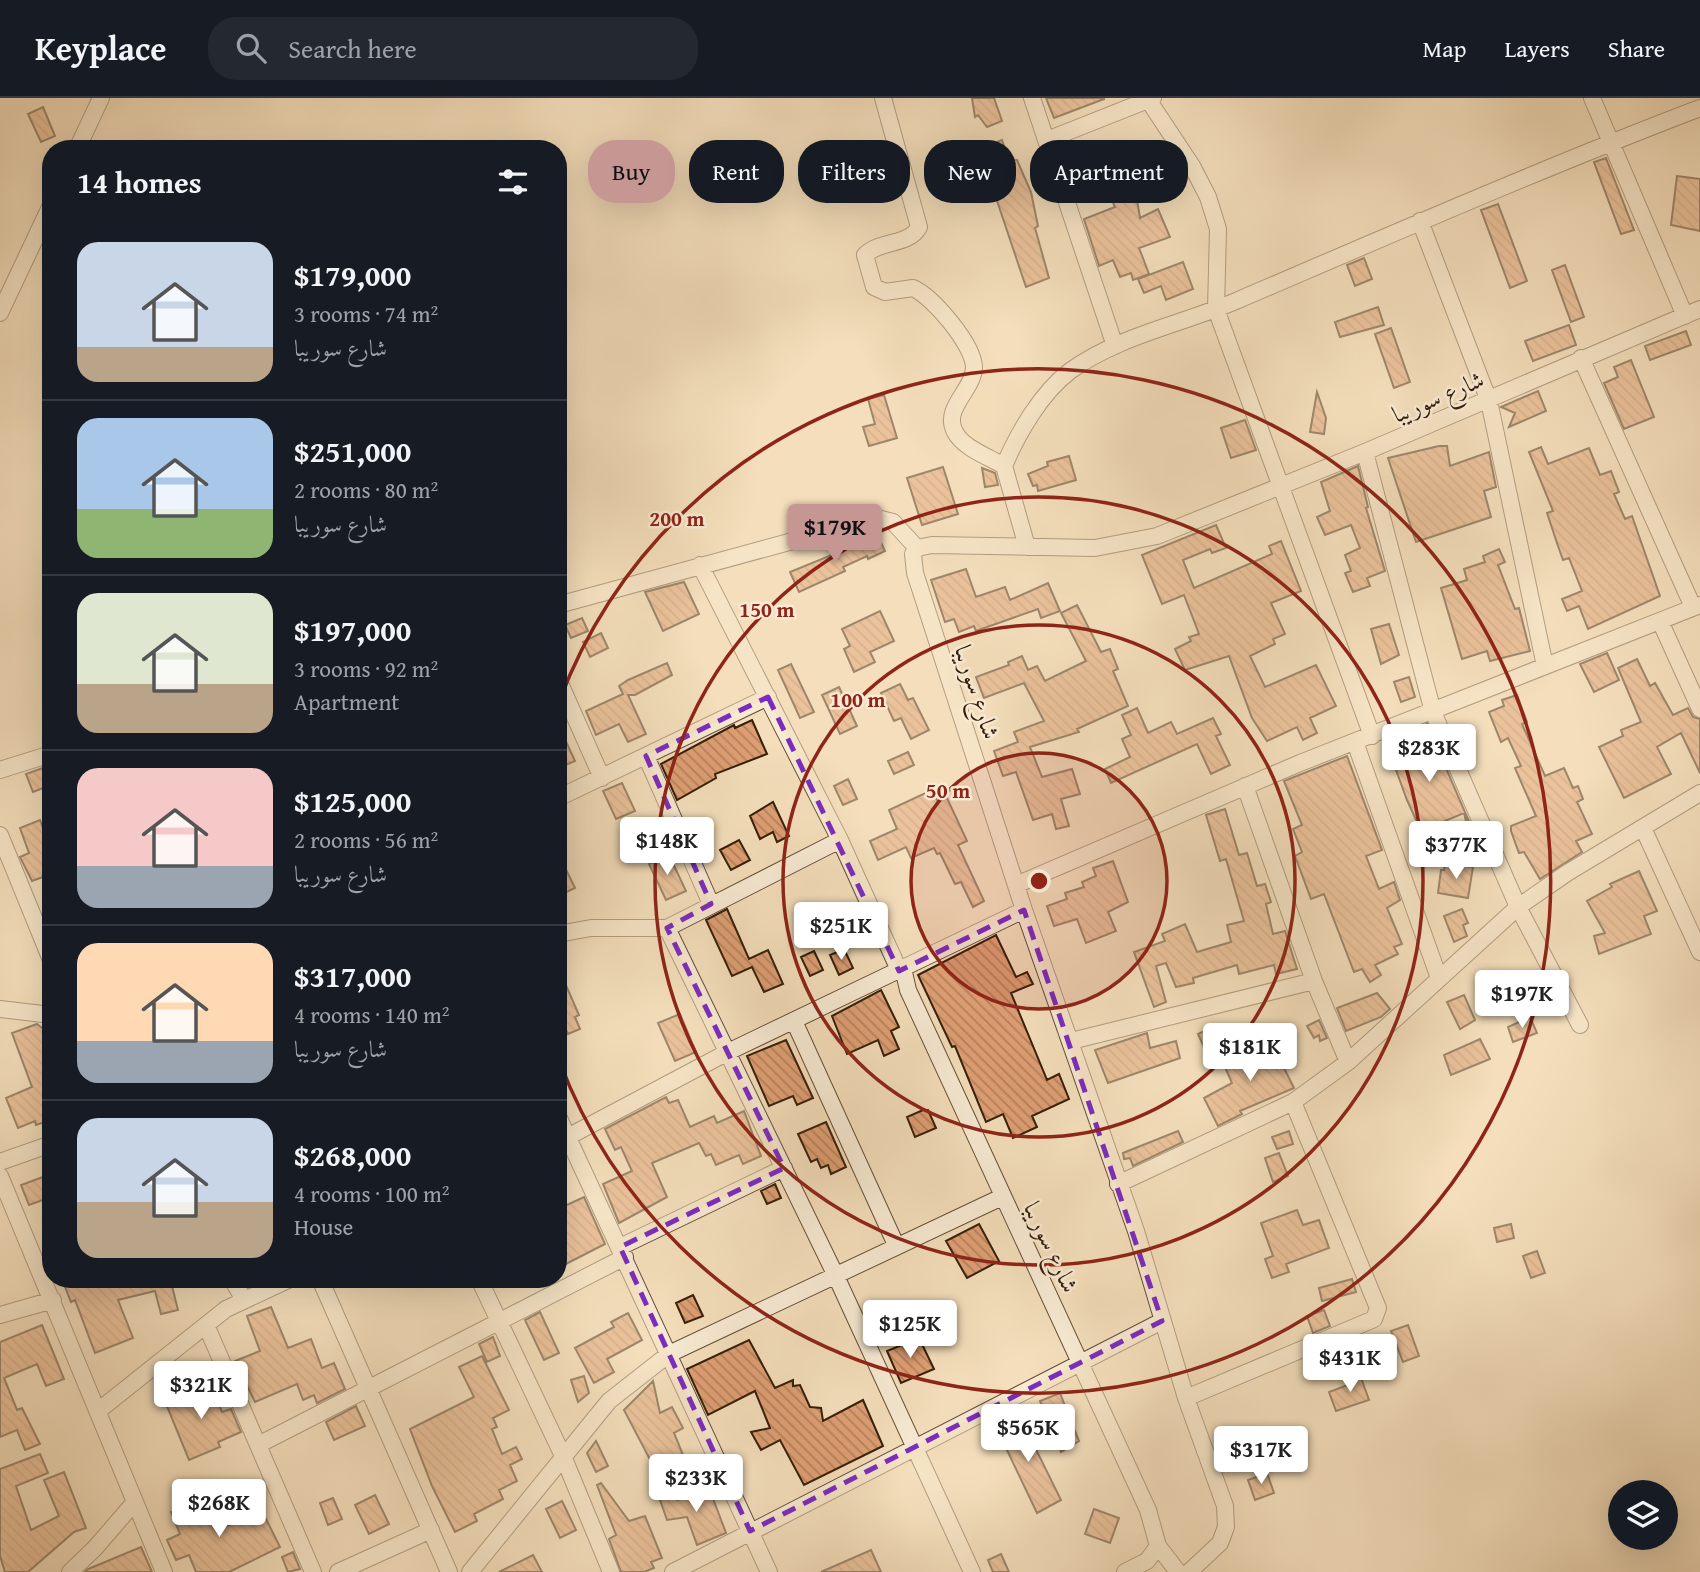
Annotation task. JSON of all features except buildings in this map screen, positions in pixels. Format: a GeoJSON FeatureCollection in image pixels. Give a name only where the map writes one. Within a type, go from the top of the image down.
{"type":"FeatureCollection","features":[{"type":"Feature","properties":{"kind":"street"},"geometry":{"type":"LineString","coordinates":[[81,140],[102,98]]}},
{"type":"Feature","properties":{"kind":"street"},"geometry":{"type":"LineString","coordinates":[[883,98],[919,227],[912,236],[873,248],[865,255],[874,287],[885,292],[913,288],[934,302],[966,347],[974,367],[954,411],[954,431],[961,440],[1004,466],[1027,547]]}},
{"type":"Feature","properties":{"kind":"street"},"geometry":{"type":"LineString","coordinates":[[1032,98],[1047,140],[1149,99],[1192,166],[1208,197],[1218,229],[1216,309],[1372,736]]}},
{"type":"Feature","properties":{"kind":"street"},"geometry":{"type":"LineString","coordinates":[[1592,98],[1692,313]]}},
{"type":"Feature","properties":{"kind":"street"},"geometry":{"type":"LineString","coordinates":[[1004,466],[1057,382],[1115,346],[1216,309],[1610,141],[1698,107]]}},
{"type":"Feature","properties":{"kind":"street"},"geometry":{"type":"LineString","coordinates":[[1068,203],[1115,346]]}},
{"type":"Feature","properties":{"kind":"street"},"geometry":{"type":"LineString","coordinates":[[1420,221],[1489,401],[1545,666]]}},
{"type":"Feature","properties":{"kind":"street"},"geometry":{"type":"LineString","coordinates":[[0,313],[42,224]]}},
{"type":"Feature","properties":{"kind":"street","name":"شارع سوريبا"},"geometry":{"type":"LineString","coordinates":[[1189,1572],[1220,1543],[1226,1527],[1225,1506],[1186,1398],[1136,1231],[1024,910],[915,573],[912,562],[917,548],[932,545],[1096,548],[1132,543],[1192,524],[1489,401],[1581,358],[1692,313]]}},
{"type":"Feature","properties":{"kind":"street"},"geometry":{"type":"LineString","coordinates":[[1016,885],[1245,786],[1697,606],[1581,358]]}},
{"type":"Feature","properties":{"kind":"street"},"geometry":{"type":"LineString","coordinates":[[1365,452],[1433,712],[1518,907],[1580,1025]]}},
{"type":"Feature","properties":{"kind":"street"},"geometry":{"type":"LineString","coordinates":[[567,603],[877,518],[893,522],[917,548]]}},
{"type":"Feature","properties":{"kind":"street","name":"شارع سوريبا"},"geometry":{"type":"LineString","coordinates":[[700,565],[840,840],[901,969],[908,990],[1002,1197],[1148,1510],[1158,1546]]}},
{"type":"Feature","properties":{"kind":"street"},"geometry":{"type":"LineString","coordinates":[[1660,621],[1700,709]]}},
{"type":"Feature","properties":{"kind":"street"},"geometry":{"type":"LineString","coordinates":[[567,794],[768,697]]}},
{"type":"Feature","properties":{"kind":"street"},"geometry":{"type":"LineString","coordinates":[[567,699],[602,778]]}},
{"type":"Feature","properties":{"kind":"street"},"geometry":{"type":"LineString","coordinates":[[1355,741],[1439,978]]}},
{"type":"Feature","properties":{"kind":"street"},"geometry":{"type":"LineString","coordinates":[[646,756],[711,904]]}},
{"type":"Feature","properties":{"kind":"street"},"geometry":{"type":"LineString","coordinates":[[0,770],[42,757]]}},
{"type":"Feature","properties":{"kind":"street"},"geometry":{"type":"LineString","coordinates":[[1245,786],[1314,981],[1348,1062]]}},
{"type":"Feature","properties":{"kind":"street"},"geometry":{"type":"LineString","coordinates":[[1118,1184],[1293,1102],[1348,1062],[1518,907],[1567,873],[1700,793]]}},
{"type":"Feature","properties":{"kind":"street"},"geometry":{"type":"LineString","coordinates":[[1643,828],[1700,952]]}},
{"type":"Feature","properties":{"kind":"street"},"geometry":{"type":"LineString","coordinates":[[0,835],[42,938]]}},
{"type":"Feature","properties":{"kind":"street"},"geometry":{"type":"LineString","coordinates":[[567,932],[591,928],[667,928],[840,840]]}},
{"type":"Feature","properties":{"kind":"street"},"geometry":{"type":"LineString","coordinates":[[567,1138],[728,1052],[1024,910]]}},
{"type":"Feature","properties":{"kind":"street"},"geometry":{"type":"LineString","coordinates":[[667,928],[835,1274],[972,1572]]}},
{"type":"Feature","properties":{"kind":"street"},"geometry":{"type":"LineString","coordinates":[[1071,1041],[1314,981]]}},
{"type":"Feature","properties":{"kind":"street"},"geometry":{"type":"LineString","coordinates":[[0,1009],[42,1014]]}},
{"type":"Feature","properties":{"kind":"street"},"geometry":{"type":"LineString","coordinates":[[794,1021],[896,1245]]}},
{"type":"Feature","properties":{"kind":"street"},"geometry":{"type":"LineString","coordinates":[[1186,1398],[1374,1319],[1377,1314],[1378,1308],[1293,1102]]}},
{"type":"Feature","properties":{"kind":"street"},"geometry":{"type":"LineString","coordinates":[[0,1162],[42,1147]]}},
{"type":"Feature","properties":{"kind":"street"},"geometry":{"type":"LineString","coordinates":[[567,1148],[622,1252],[769,1572]]}},
{"type":"Feature","properties":{"kind":"street"},"geometry":{"type":"LineString","coordinates":[[567,1284],[783,1168]]}},
{"type":"Feature","properties":{"kind":"street"},"geometry":{"type":"LineString","coordinates":[[0,1176],[42,1274]]}},
{"type":"Feature","properties":{"kind":"street"},"geometry":{"type":"LineString","coordinates":[[470,1572],[609,1401],[669,1354],[1002,1197]]}},
{"type":"Feature","properties":{"kind":"street"},"geometry":{"type":"LineString","coordinates":[[48,1288],[164,1572]]}},
{"type":"Feature","properties":{"kind":"street"},"geometry":{"type":"LineString","coordinates":[[237,1288],[244,1300]]}},
{"type":"Feature","properties":{"kind":"street"},"geometry":{"type":"LineString","coordinates":[[98,1411],[206,1325],[244,1300],[270,1288]]}},
{"type":"Feature","properties":{"kind":"street"},"geometry":{"type":"LineString","coordinates":[[324,1288],[449,1572]]}},
{"type":"Feature","properties":{"kind":"street"},"geometry":{"type":"LineString","coordinates":[[484,1288],[563,1456],[611,1572]]}},
{"type":"Feature","properties":{"kind":"street"},"geometry":{"type":"LineString","coordinates":[[258,1445],[500,1322],[559,1288]]}},
{"type":"Feature","properties":{"kind":"street"},"geometry":{"type":"LineString","coordinates":[[0,1315],[53,1300]]}},
{"type":"Feature","properties":{"kind":"street"},"geometry":{"type":"LineString","coordinates":[[673,1572],[1162,1321]]}},
{"type":"Feature","properties":{"kind":"street"},"geometry":{"type":"LineString","coordinates":[[206,1325],[313,1572]]}},
{"type":"Feature","properties":{"kind":"street"},"geometry":{"type":"LineString","coordinates":[[69,1572],[95,1548],[134,1503]]}},
{"type":"Feature","properties":{"kind":"street"},"geometry":{"type":"LineString","coordinates":[[338,1572],[430,1530]]}},
{"type":"Feature","properties":{"kind":"street"},"geometry":{"type":"LineString","coordinates":[[1125,1572],[1147,1561],[1158,1546],[1178,1572]]}},
{"type":"Feature","properties":{"kind":"highlighted area"},"geometry":{"type":"Polygon","coordinates":[[[768,697],[899,971],[1024,910],[1162,1321],[750,1531],[620,1247],[784,1168],[667,928],[711,904],[646,756],[768,697]]]}}]}
